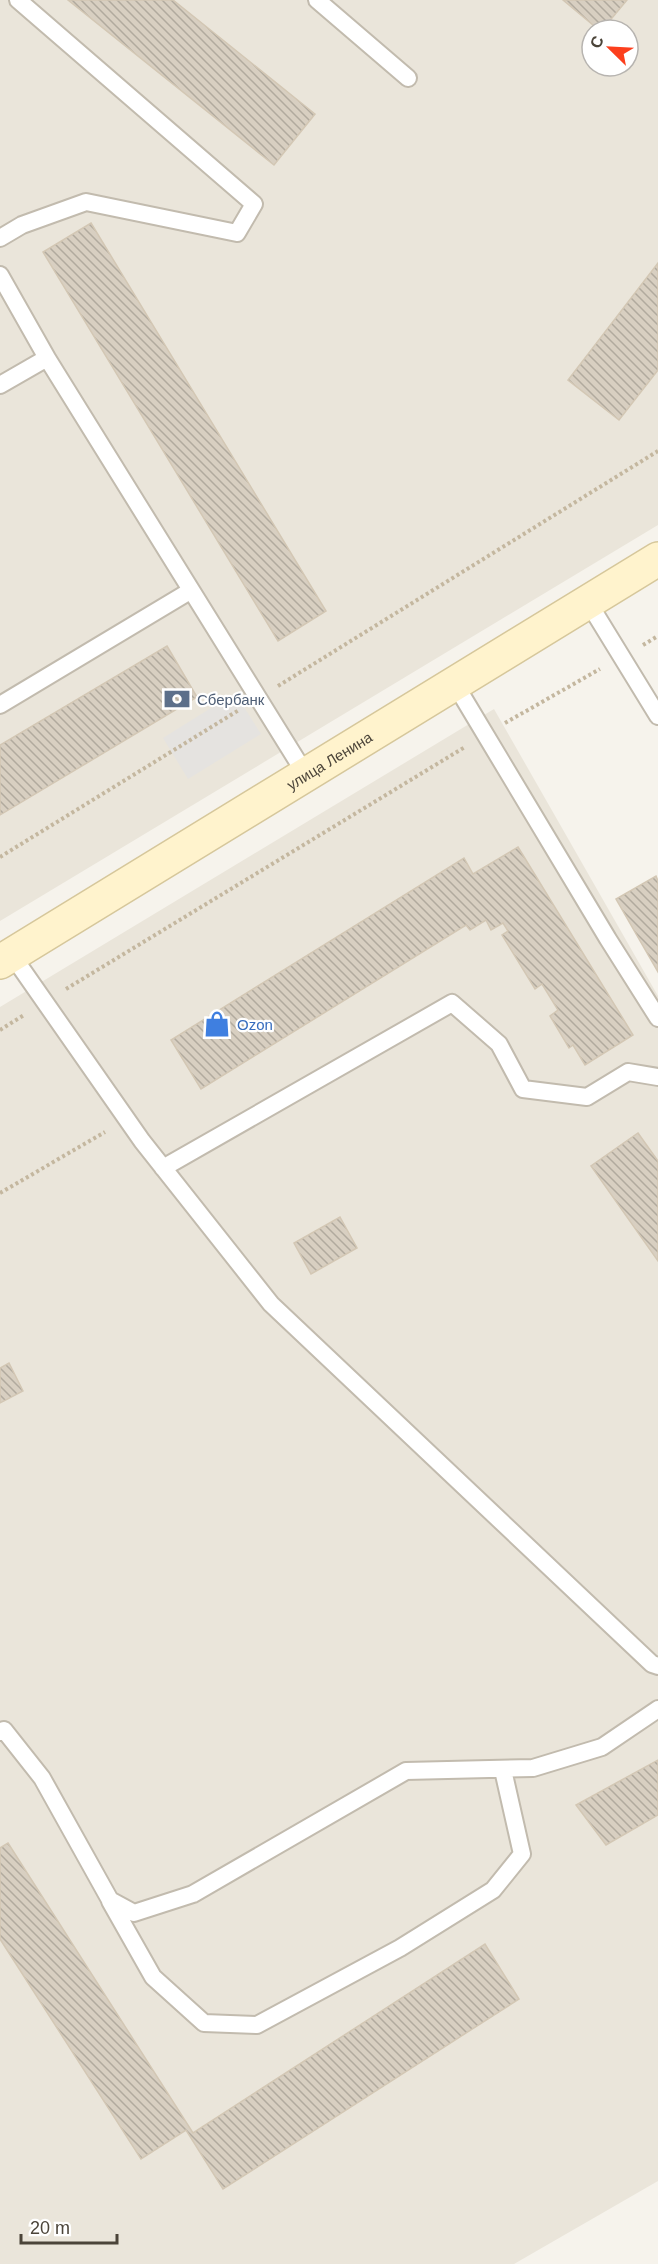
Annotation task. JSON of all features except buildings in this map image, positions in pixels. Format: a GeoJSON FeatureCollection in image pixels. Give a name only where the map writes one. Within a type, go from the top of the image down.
{"type":"FeatureCollection","features":[{"type":"Feature","properties":{"kind":"street","name":"улица Ленина"},"geometry":{"type":"LineString","coordinates":[[6,959],[658,559]]}},
{"type":"Feature","properties":{"kind":"lane"},"geometry":{"type":"LineString","coordinates":[[0,238],[22,225],[86,201],[237,232],[254,204],[18,0]]}},
{"type":"Feature","properties":{"kind":"lane"},"geometry":{"type":"LineString","coordinates":[[317,0],[408,78]]}},
{"type":"Feature","properties":{"kind":"lane"},"geometry":{"type":"LineString","coordinates":[[0,275],[46,358],[306,775]]}},
{"type":"Feature","properties":{"kind":"lane"},"geometry":{"type":"LineString","coordinates":[[0,385],[46,358]]}},
{"type":"Feature","properties":{"kind":"lane"},"geometry":{"type":"LineString","coordinates":[[0,705],[190,591]]}},
{"type":"Feature","properties":{"kind":"lane"},"geometry":{"type":"LineString","coordinates":[[588,602],[658,716]]}},
{"type":"Feature","properties":{"kind":"lane"},"geometry":{"type":"LineString","coordinates":[[455,684],[658,1018]]}},
{"type":"Feature","properties":{"kind":"lane"},"geometry":{"type":"LineString","coordinates":[[6,959],[44,1002],[127,1120],[271,1305],[652,1664],[658,1666]]}},
{"type":"Feature","properties":{"kind":"lane"},"geometry":{"type":"LineString","coordinates":[[163,1167],[452,1003],[499,1044],[523,1089],[587,1097],[628,1072],[658,1077]]}},
{"type":"Feature","properties":{"kind":"lane"},"geometry":{"type":"LineString","coordinates":[[110,1900],[134,1913],[193,1894],[406,1771],[533,1768],[602,1747],[658,1709]]}},
{"type":"Feature","properties":{"kind":"lane"},"geometry":{"type":"LineString","coordinates":[[0,1732],[4,1730],[42,1778],[153,1977],[204,2023],[257,2025],[400,1948],[494,1890],[522,1854],[502,1770]]}},
{"type":"Feature","properties":{"kind":"path"},"geometry":{"type":"LineString","coordinates":[[0,857],[658,451]]}},
{"type":"Feature","properties":{"kind":"path"},"geometry":{"type":"LineString","coordinates":[[0,1030],[485,735],[658,636]]}},
{"type":"Feature","properties":{"kind":"path"},"geometry":{"type":"LineString","coordinates":[[0,1193],[127,1120]]}},
{"type":"Feature","properties":{"kind":"shaded area"},"geometry":{"type":"Polygon","coordinates":[[[0,0],[658,0],[658,525],[0,921],[0,0]]]}},
{"type":"Feature","properties":{"kind":"shaded area"},"geometry":{"type":"Polygon","coordinates":[[[235,693],[261,734],[188,779],[163,738],[235,693]]]}},
{"type":"Feature","properties":{"kind":"shaded area"},"geometry":{"type":"Polygon","coordinates":[[[494,709],[658,996],[658,2181],[514,2264],[0,2264],[0,1007],[494,709]]]}},
{"type":"Feature","properties":{"kind":"place","name":"Сбербанк"},"geometry":{"type":"Point","coordinates":[177,699]}},
{"type":"Feature","properties":{"kind":"place","name":"Ozon"},"geometry":{"type":"Point","coordinates":[217,1024]}}]}
